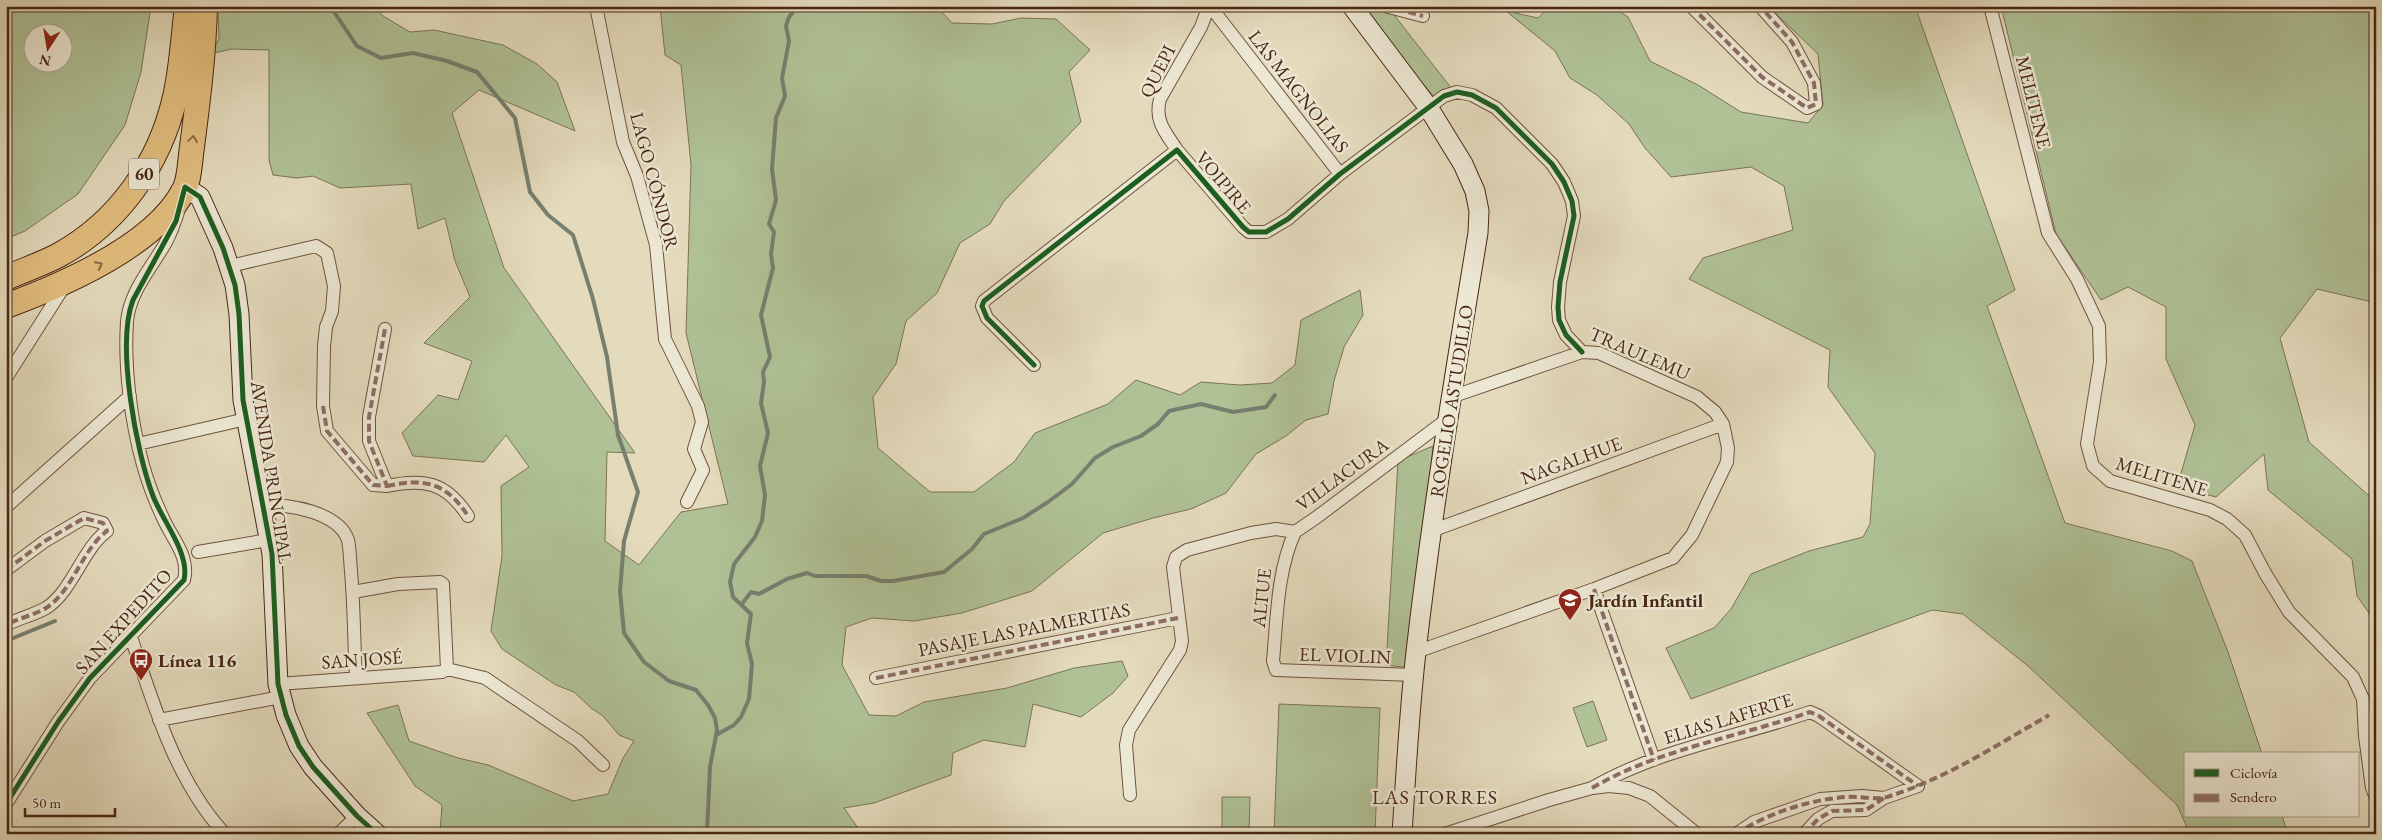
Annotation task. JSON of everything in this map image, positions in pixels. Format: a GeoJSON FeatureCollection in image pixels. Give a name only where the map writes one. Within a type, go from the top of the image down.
{"type":"FeatureCollection","features":[{"type":"Feature","properties":{"kind":"highway","name":"60"},"geometry":{"type":"LineString","coordinates":[[6,260],[49,243],[82,221],[110,194],[133,164],[150,131],[161,96],[173,6]]}},
{"type":"Feature","properties":{"kind":"highway","name":"60"},"geometry":{"type":"LineString","coordinates":[[6,278],[41,264],[77,243],[110,217],[136,186],[156,152],[171,114],[182,57],[187,6]]}},
{"type":"Feature","properties":{"kind":"highway"},"geometry":{"type":"LineString","coordinates":[[6,306],[67,281],[117,254],[143,235],[166,212],[185,187],[201,74],[205,6]]}},
{"type":"Feature","properties":{"kind":"street","name":"LAGO CÓNDOR"},"geometry":{"type":"LineString","coordinates":[[596,6],[623,142],[637,176],[656,245],[665,339],[698,406],[702,422],[694,449],[703,470],[687,502]]}},
{"type":"Feature","properties":{"kind":"street","name":"QUEPI"},"geometry":{"type":"LineString","coordinates":[[1177,150],[1160,126],[1157,108],[1201,27],[1210,6]]}},
{"type":"Feature","properties":{"kind":"street","name":"LAS MAGNOLIAS"},"geometry":{"type":"LineString","coordinates":[[1210,6],[1340,174]]}},
{"type":"Feature","properties":{"kind":"street","name":"ROGELIO ASTUDILLO"},"geometry":{"type":"LineString","coordinates":[[1352,6],[1428,107],[1463,164],[1475,191],[1479,211],[1478,233],[1446,420],[1416,652],[1402,834]]}},
{"type":"Feature","properties":{"kind":"street"},"geometry":{"type":"LineString","coordinates":[[1385,6],[1423,16]]}},
{"type":"Feature","properties":{"kind":"street"},"geometry":{"type":"LineString","coordinates":[[1691,6],[1762,77],[1807,108],[1816,104],[1814,83],[1792,42],[1760,6]]}},
{"type":"Feature","properties":{"kind":"street","name":"MELITENE"},"geometry":{"type":"LineString","coordinates":[[1990,6],[2048,233],[2077,279],[2099,326],[2100,362],[2087,444],[2090,459],[2098,472],[2110,481],[2210,510],[2227,519],[2245,535],[2265,574],[2289,612],[2353,677],[2363,699],[2365,736],[2372,788],[2376,798]]}},
{"type":"Feature","properties":{"kind":"street","name":"TRAULEMU"},"geometry":{"type":"LineString","coordinates":[[1428,107],[1444,96],[1457,92],[1480,99],[1496,108],[1552,164],[1564,182],[1572,201],[1574,216],[1558,307],[1559,320],[1566,335],[1582,352],[1599,353],[1697,398],[1715,412],[1723,424]]}},
{"type":"Feature","properties":{"kind":"street","name":"VOIPIRE"},"geometry":{"type":"LineString","coordinates":[[1034,365],[987,318],[982,306],[987,297],[1177,150],[1243,227],[1249,232],[1258,234],[1266,232],[1288,218],[1340,174],[1428,107]]}},
{"type":"Feature","properties":{"kind":"street","name":"AVENIDA PRINCIPAL"},"geometry":{"type":"LineString","coordinates":[[185,187],[200,197],[230,266],[236,286],[240,314],[242,391],[246,419],[265,506],[268,540],[272,554],[279,690],[299,746],[313,767],[357,816],[377,834]]}},
{"type":"Feature","properties":{"kind":"street"},"geometry":{"type":"LineString","coordinates":[[185,187],[176,221],[128,312],[130,396],[138,444],[246,419]]}},
{"type":"Feature","properties":{"kind":"street"},"geometry":{"type":"LineString","coordinates":[[230,266],[316,246],[327,253],[334,286],[332,311],[326,327],[324,346],[323,406],[327,432],[373,485],[387,486],[411,481],[439,486],[463,508],[468,516]]}},
{"type":"Feature","properties":{"kind":"street"},"geometry":{"type":"LineString","coordinates":[[6,378],[67,281]]}},
{"type":"Feature","properties":{"kind":"street"},"geometry":{"type":"LineString","coordinates":[[386,329],[369,417],[369,441],[387,486]]}},
{"type":"Feature","properties":{"kind":"street"},"geometry":{"type":"LineString","coordinates":[[1451,397],[1582,352]]}},
{"type":"Feature","properties":{"kind":"street"},"geometry":{"type":"LineString","coordinates":[[6,507],[130,396]]}},
{"type":"Feature","properties":{"kind":"street","name":"VILLACURA"},"geometry":{"type":"LineString","coordinates":[[1178,618],[1172,567],[1176,557],[1187,550],[1251,533],[1276,529],[1295,532],[1317,518],[1446,420]]}},
{"type":"Feature","properties":{"kind":"street"},"geometry":{"type":"LineString","coordinates":[[1416,652],[1594,589],[1673,558],[1682,550],[1692,535],[1727,462],[1728,448],[1723,424]]}},
{"type":"Feature","properties":{"kind":"street","name":"NAGALHUE"},"geometry":{"type":"LineString","coordinates":[[1431,531],[1723,424]]}},
{"type":"Feature","properties":{"kind":"street","name":"SAN EXPEDITO"},"geometry":{"type":"LineString","coordinates":[[6,804],[58,722],[90,678],[184,580],[186,566],[183,554],[153,496],[138,444]]}},
{"type":"Feature","properties":{"kind":"street"},"geometry":{"type":"LineString","coordinates":[[265,506],[280,504],[298,507],[327,518],[341,529],[348,540],[353,592],[356,678]]}},
{"type":"Feature","properties":{"kind":"street"},"geometry":{"type":"LineString","coordinates":[[6,570],[45,541],[84,518],[103,522],[107,531],[99,537],[69,584],[47,608],[6,625]]}},
{"type":"Feature","properties":{"kind":"street","name":"ALTUE"},"geometry":{"type":"LineString","coordinates":[[1276,670],[1273,661],[1282,569],[1287,549],[1295,532]]}},
{"type":"Feature","properties":{"kind":"street"},"geometry":{"type":"LineString","coordinates":[[198,552],[268,540]]}},
{"type":"Feature","properties":{"kind":"street"},"geometry":{"type":"LineString","coordinates":[[353,592],[398,584],[440,582],[443,584],[447,669],[485,678],[578,741],[603,765]]}},
{"type":"Feature","properties":{"kind":"street"},"geometry":{"type":"LineString","coordinates":[[1594,589],[1654,760]]}},
{"type":"Feature","properties":{"kind":"street"},"geometry":{"type":"LineString","coordinates":[[1130,795],[1126,745],[1130,730],[1180,650],[1182,641],[1178,618]]}},
{"type":"Feature","properties":{"kind":"street","name":"PASAJE LAS PALMERITAS"},"geometry":{"type":"LineString","coordinates":[[876,678],[1178,618]]}},
{"type":"Feature","properties":{"kind":"street"},"geometry":{"type":"LineString","coordinates":[[131,637],[159,720],[189,782],[225,834]]}},
{"type":"Feature","properties":{"kind":"street","name":"SAN JOSÉ"},"geometry":{"type":"LineString","coordinates":[[159,720],[279,690],[356,678],[442,672],[447,669]]}},
{"type":"Feature","properties":{"kind":"street","name":"EL VIOLIN"},"geometry":{"type":"LineString","coordinates":[[1276,670],[1414,676]]}},
{"type":"Feature","properties":{"kind":"street","name":"ELIAS LAFERTE"},"geometry":{"type":"LineString","coordinates":[[1592,788],[1618,773],[1654,760],[1810,712],[1819,716],[1918,786],[1884,798]]}},
{"type":"Feature","properties":{"kind":"street"},"geometry":{"type":"LineString","coordinates":[[1445,834],[1592,788],[1629,788],[1650,796],[1697,834]]}},
{"type":"Feature","properties":{"kind":"street"},"geometry":{"type":"LineString","coordinates":[[1736,834],[1754,822],[1820,799],[1862,796],[1884,798]]}},
{"type":"Feature","properties":{"kind":"street"},"geometry":{"type":"LineString","coordinates":[[1804,834],[1818,819],[1832,812],[1866,810],[1884,798]]}},
{"type":"Feature","properties":{"kind":"street"},"geometry":{"type":"LineString","coordinates":[[338,834],[357,816]]}},
{"type":"Feature","properties":{"kind":"green space"},"geometry":{"type":"Polygon","coordinates":[[[6,6],[151,6],[141,72],[125,125],[78,194],[25,231],[6,239],[6,6]]]}},
{"type":"Feature","properties":{"kind":"green space"},"geometry":{"type":"Polygon","coordinates":[[[218,6],[373,6],[383,16],[410,32],[434,30],[503,45],[537,64],[557,82],[575,131],[479,90],[452,113],[504,268],[635,453],[607,452],[605,541],[639,565],[681,512],[728,504],[686,333],[691,165],[681,65],[665,55],[660,6],[936,6],[952,23],[992,24],[1021,18],[1056,19],[1090,50],[1069,72],[1081,122],[1004,201],[990,224],[960,243],[937,293],[906,321],[896,364],[873,397],[878,448],[930,492],[974,492],[1014,462],[1035,433],[1108,404],[1136,380],[1180,395],[1201,382],[1240,385],[1272,383],[1295,365],[1301,320],[1360,290],[1363,315],[1344,347],[1334,381],[1328,414],[1306,420],[1286,436],[1256,454],[1226,493],[1191,509],[1103,533],[1032,591],[962,613],[914,621],[872,618],[846,627],[842,665],[869,715],[896,716],[924,702],[1007,688],[1074,668],[1122,661],[1128,676],[1113,693],[1081,717],[1033,704],[1025,747],[984,740],[953,753],[951,775],[874,803],[844,808],[862,834],[440,834],[442,805],[415,786],[367,713],[398,705],[409,741],[458,758],[488,765],[573,801],[608,794],[623,758],[634,741],[619,735],[603,716],[574,692],[556,685],[502,649],[491,631],[502,556],[501,486],[529,467],[506,435],[484,462],[413,456],[402,433],[438,395],[458,400],[472,361],[424,343],[470,297],[455,261],[445,218],[418,229],[411,184],[340,188],[313,176],[297,178],[273,175],[269,160],[269,50],[231,49],[210,54],[219,39],[218,6]]]}},
{"type":"Feature","properties":{"kind":"green space"},"geometry":{"type":"Polygon","coordinates":[[[1360,6],[1387,6],[1452,89],[1436,99],[1378,31],[1360,6]]]}},
{"type":"Feature","properties":{"kind":"green space"},"geometry":{"type":"Polygon","coordinates":[[[1550,6],[1611,6],[1628,17],[1650,61],[1698,85],[1741,112],[1808,123],[1823,105],[1818,54],[1768,6],[1915,6],[2015,290],[1987,306],[2065,523],[2172,551],[2192,561],[2228,652],[2261,752],[2184,752],[2184,818],[2283,818],[2288,834],[2190,834],[2177,805],[2028,666],[1963,614],[1932,610],[1691,699],[1666,648],[1714,628],[1731,609],[1751,574],[1809,551],[1863,537],[1870,524],[1875,453],[1828,387],[1830,350],[1689,279],[1703,258],[1793,230],[1784,186],[1751,167],[1671,177],[1645,148],[1629,124],[1597,95],[1570,78],[1555,51],[1506,11],[1538,18],[1550,6]]]}},
{"type":"Feature","properties":{"kind":"green space"},"geometry":{"type":"Polygon","coordinates":[[[2001,6],[2376,6],[2376,303],[2317,289],[2280,338],[2309,442],[2376,502],[2376,623],[2357,596],[2352,559],[2268,490],[2264,454],[2216,497],[2177,487],[2195,425],[2166,359],[2166,307],[2128,287],[2101,300],[2056,234],[2001,6]]]}},
{"type":"Feature","properties":{"kind":"green space"},"geometry":{"type":"Polygon","coordinates":[[[1433,446],[1410,668],[1386,665],[1398,461],[1433,446]]]}},
{"type":"Feature","properties":{"kind":"green space"},"geometry":{"type":"Polygon","coordinates":[[[1593,701],[1607,740],[1587,747],[1573,708],[1593,701]]]}},
{"type":"Feature","properties":{"kind":"green space"},"geometry":{"type":"Polygon","coordinates":[[[1279,704],[1380,708],[1375,834],[1274,834],[1279,704]]]}},
{"type":"Feature","properties":{"kind":"green space"},"geometry":{"type":"Polygon","coordinates":[[[1222,797],[1250,797],[1249,834],[1222,834],[1222,797]]]}},
{"type":"Feature","properties":{"kind":"waterway"},"geometry":{"type":"LineString","coordinates":[[330,6],[357,46],[381,58],[413,53],[447,61],[477,72],[515,118],[530,192],[548,215],[573,235],[593,299],[607,357],[618,435],[638,492],[624,541],[620,591],[624,633],[644,662],[669,681],[696,690],[708,705],[715,718],[717,730],[710,767],[707,834]]}},
{"type":"Feature","properties":{"kind":"waterway"},"geometry":{"type":"LineString","coordinates":[[716,735],[734,725],[741,717],[749,699],[752,664],[747,643],[751,614],[733,597],[730,582],[734,564],[755,537],[762,521],[765,495],[760,466],[768,433],[761,403],[764,382],[763,372],[770,357],[761,315],[773,268],[771,254],[774,232],[769,224],[776,200],[772,169],[776,118],[785,96],[782,78],[789,41],[786,26],[789,17],[798,6]]}},
{"type":"Feature","properties":{"kind":"waterway"},"geometry":{"type":"LineString","coordinates":[[741,605],[751,592],[759,594],[787,579],[807,573],[815,576],[866,576],[881,581],[893,581],[944,572],[972,549],[984,534],[1023,518],[1048,502],[1072,484],[1095,458],[1113,447],[1141,436],[1158,424],[1169,411],[1201,404],[1233,412],[1266,407],[1275,395]]}},
{"type":"Feature","properties":{"kind":"waterway"},"geometry":{"type":"LineString","coordinates":[[6,641],[55,621]]}},
{"type":"Feature","properties":{"kind":"marked path"},"geometry":{"type":"LineString","coordinates":[[1385,6],[1423,16]]}},
{"type":"Feature","properties":{"kind":"marked path"},"geometry":{"type":"LineString","coordinates":[[1691,6],[1762,77],[1807,108],[1816,104],[1814,83],[1792,42],[1760,6]]}},
{"type":"Feature","properties":{"kind":"marked path"},"geometry":{"type":"LineString","coordinates":[[323,406],[327,431],[373,485],[387,486],[369,441],[369,417],[385,329]]}},
{"type":"Feature","properties":{"kind":"marked path"},"geometry":{"type":"LineString","coordinates":[[387,486],[412,483],[433,485],[451,496],[468,516]]}},
{"type":"Feature","properties":{"kind":"marked path"},"geometry":{"type":"LineString","coordinates":[[6,570],[45,541],[84,518],[103,523],[107,531],[91,548],[63,592],[55,601],[46,608],[6,625]]}},
{"type":"Feature","properties":{"kind":"marked path"},"geometry":{"type":"LineString","coordinates":[[1594,589],[1654,760]]}},
{"type":"Feature","properties":{"kind":"marked path"},"geometry":{"type":"LineString","coordinates":[[876,678],[1178,618]]}},
{"type":"Feature","properties":{"kind":"marked path"},"geometry":{"type":"LineString","coordinates":[[1592,788],[1644,763],[1671,753],[1810,712],[1819,716],[1918,786]]}},
{"type":"Feature","properties":{"kind":"marked path"},"geometry":{"type":"LineString","coordinates":[[1736,834],[1761,820],[1803,804],[1846,797],[1883,798],[1908,790],[1970,761],[2049,715]]}},
{"type":"Feature","properties":{"kind":"marked path"},"geometry":{"type":"LineString","coordinates":[[1804,834],[1818,819],[1832,811],[1866,810],[1884,798]]}},
{"type":"Feature","properties":{"kind":"cycle path"},"geometry":{"type":"LineString","coordinates":[[1034,365],[987,318],[982,306],[984,301],[1177,150],[1243,227],[1249,232],[1266,232],[1288,219],[1340,174],[1444,96],[1457,92],[1472,95],[1496,108],[1552,164],[1564,182],[1572,201],[1574,216],[1560,282],[1559,320],[1566,335],[1582,352]]}},
{"type":"Feature","properties":{"kind":"cycle path"},"geometry":{"type":"LineString","coordinates":[[6,804],[58,722],[90,678],[184,580],[183,559],[175,538],[157,506],[140,453],[130,398],[127,343],[128,319],[133,300],[176,221],[185,187],[200,197],[223,248],[235,285],[239,314],[243,400],[272,554],[278,684],[286,715],[299,746],[313,767],[357,816],[377,834]]}},
{"type":"Feature","properties":{"kind":"place","name":"Jardín Infantil"},"geometry":{"type":"Point","coordinates":[1570,621]}},
{"type":"Feature","properties":{"kind":"place","name":"Línea 116"},"geometry":{"type":"Point","coordinates":[141,681]}},
{"type":"Feature","properties":{"kind":"district","name":"LAS TORRES"},"geometry":{"type":"Point","coordinates":[1435,797]}}]}
